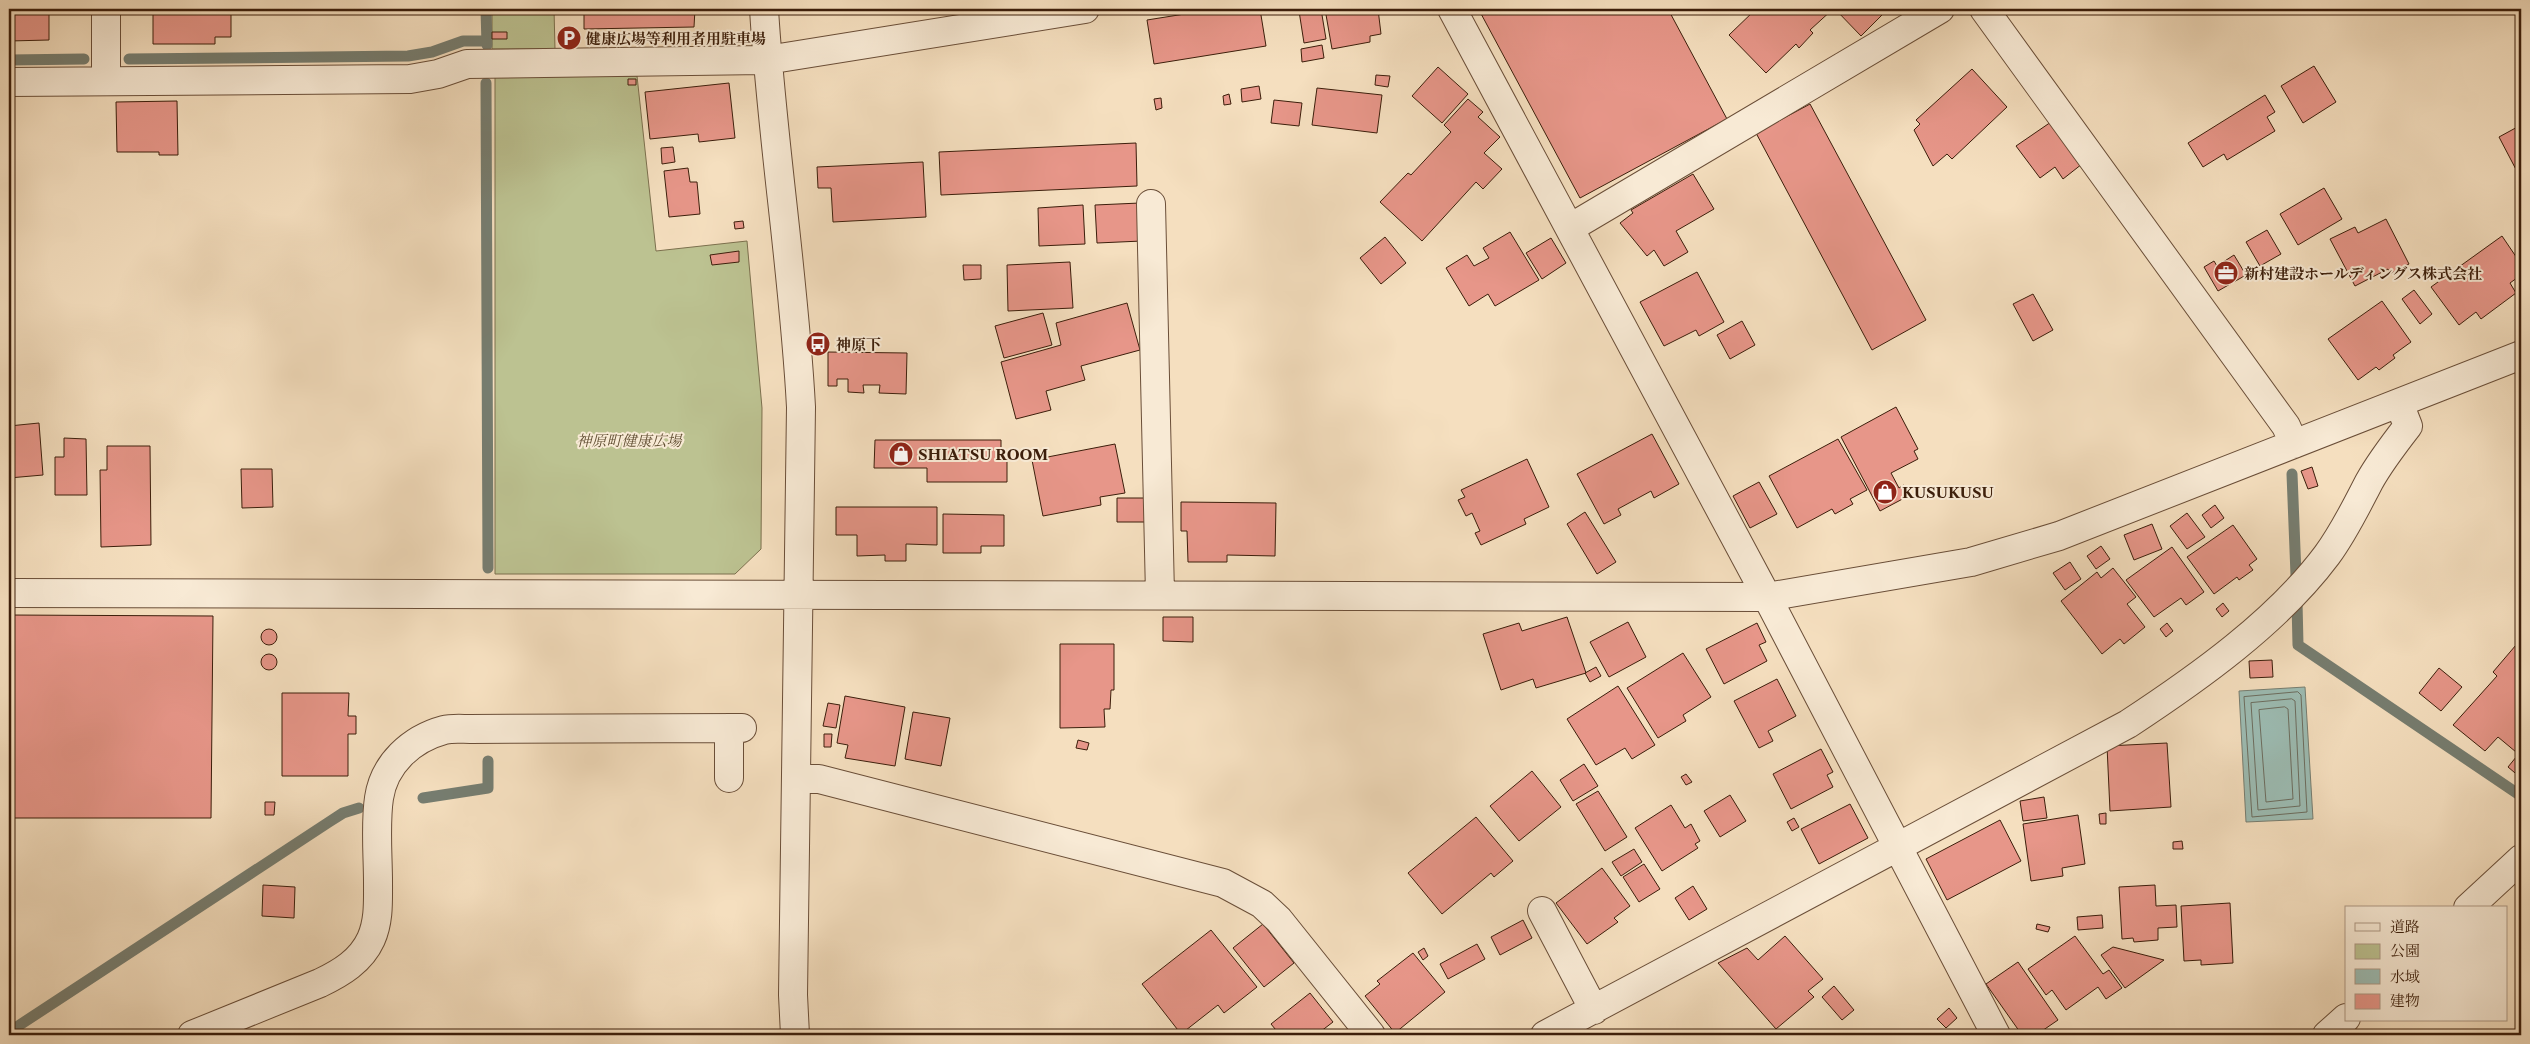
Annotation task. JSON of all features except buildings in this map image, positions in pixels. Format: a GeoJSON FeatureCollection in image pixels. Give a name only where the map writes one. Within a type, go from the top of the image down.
{"type":"FeatureCollection","features":[{"type":"Feature","properties":{"kind":"street"},"geometry":{"type":"LineString","coordinates":[[106,9],[106,81]]}},
{"type":"Feature","properties":{"kind":"street"},"geometry":{"type":"LineString","coordinates":[[764,9],[767,60],[798,362],[801,443],[793,995],[796,1035]]}},
{"type":"Feature","properties":{"kind":"street"},"geometry":{"type":"LineString","coordinates":[[9,82],[410,79],[438,74],[467,64],[767,60],[1085,9]]}},
{"type":"Feature","properties":{"kind":"street"},"geometry":{"type":"LineString","coordinates":[[1452,9],[1767,597],[1996,1035]]}},
{"type":"Feature","properties":{"kind":"street"},"geometry":{"type":"LineString","coordinates":[[1570,228],[1940,9]]}},
{"type":"Feature","properties":{"kind":"street"},"geometry":{"type":"LineString","coordinates":[[1984,9],[2286,426],[2294,444]]}},
{"type":"Feature","properties":{"kind":"street"},"geometry":{"type":"LineString","coordinates":[[1151,204],[1160,594]]}},
{"type":"Feature","properties":{"kind":"street"},"geometry":{"type":"LineString","coordinates":[[9,593],[1160,594],[1767,597],[1926,571],[2015,550],[2102,520],[2521,355]]}},
{"type":"Feature","properties":{"kind":"street"},"geometry":{"type":"LineString","coordinates":[[1545,1035],[2128,724],[2182,688],[2234,648],[2283,604],[2327,555],[2350,520],[2370,481],[2408,426],[2399,403]]}},
{"type":"Feature","properties":{"kind":"street"},"geometry":{"type":"LineString","coordinates":[[192,1035],[320,983],[341,973],[358,958],[371,940],[378,918],[379,798],[386,774],[401,754],[421,738],[445,730],[470,729],[736,728],[729,778]]}},
{"type":"Feature","properties":{"kind":"street"},"geometry":{"type":"LineString","coordinates":[[796,779],[819,779],[1223,883],[1262,904],[1279,920],[1371,1035]]}},
{"type":"Feature","properties":{"kind":"street"},"geometry":{"type":"LineString","coordinates":[[2470,906],[2521,859]]}},
{"type":"Feature","properties":{"kind":"street"},"geometry":{"type":"LineString","coordinates":[[1542,911],[1594,1010]]}},
{"type":"Feature","properties":{"kind":"street"},"geometry":{"type":"LineString","coordinates":[[2327,1035],[2345,1019]]}},
{"type":"Feature","properties":{"kind":"green space"},"geometry":{"type":"Polygon","coordinates":[[[492,9],[554,9],[555,49],[492,49],[492,9]]]}},
{"type":"Feature","properties":{"kind":"green space","name":"神原町健康広場"},"geometry":{"type":"Polygon","coordinates":[[[637,76],[656,251],[747,241],[762,408],[761,549],[735,574],[495,574],[495,77],[637,76]]]}},
{"type":"Feature","properties":{"kind":"water"},"geometry":{"type":"Polygon","coordinates":[[[2305,687],[2313,819],[2246,822],[2239,691],[2305,687]]]}},
{"type":"Feature","properties":{"kind":"waterway"},"geometry":{"type":"LineString","coordinates":[[486,9],[487,45]]}},
{"type":"Feature","properties":{"kind":"waterway"},"geometry":{"type":"LineString","coordinates":[[129,59],[408,56],[432,52],[463,41],[486,41]]}},
{"type":"Feature","properties":{"kind":"waterway"},"geometry":{"type":"LineString","coordinates":[[9,60],[84,59]]}},
{"type":"Feature","properties":{"kind":"waterway"},"geometry":{"type":"LineString","coordinates":[[486,83],[488,568]]}},
{"type":"Feature","properties":{"kind":"waterway"},"geometry":{"type":"LineString","coordinates":[[2292,474],[2296,575]]}},
{"type":"Feature","properties":{"kind":"waterway"},"geometry":{"type":"LineString","coordinates":[[2297,602],[2298,645],[2521,796]]}},
{"type":"Feature","properties":{"kind":"waterway"},"geometry":{"type":"LineString","coordinates":[[423,798],[488,788],[488,761]]}},
{"type":"Feature","properties":{"kind":"waterway"},"geometry":{"type":"LineString","coordinates":[[9,1032],[343,813],[359,808]]}},
{"type":"Feature","properties":{"kind":"place","name":"健康広場等利用者用駐車場"},"geometry":{"type":"Point","coordinates":[569,38]}},
{"type":"Feature","properties":{"kind":"place","name":"新村建設ホールディングス株式会社"},"geometry":{"type":"Point","coordinates":[2226,273]}},
{"type":"Feature","properties":{"kind":"place","name":"神原下"},"geometry":{"type":"Point","coordinates":[818,344]}},
{"type":"Feature","properties":{"kind":"place","name":"SHIATSU ROOM"},"geometry":{"type":"Point","coordinates":[901,454]}},
{"type":"Feature","properties":{"kind":"place","name":"KUSUKUSU"},"geometry":{"type":"Point","coordinates":[1885,492]}}]}
